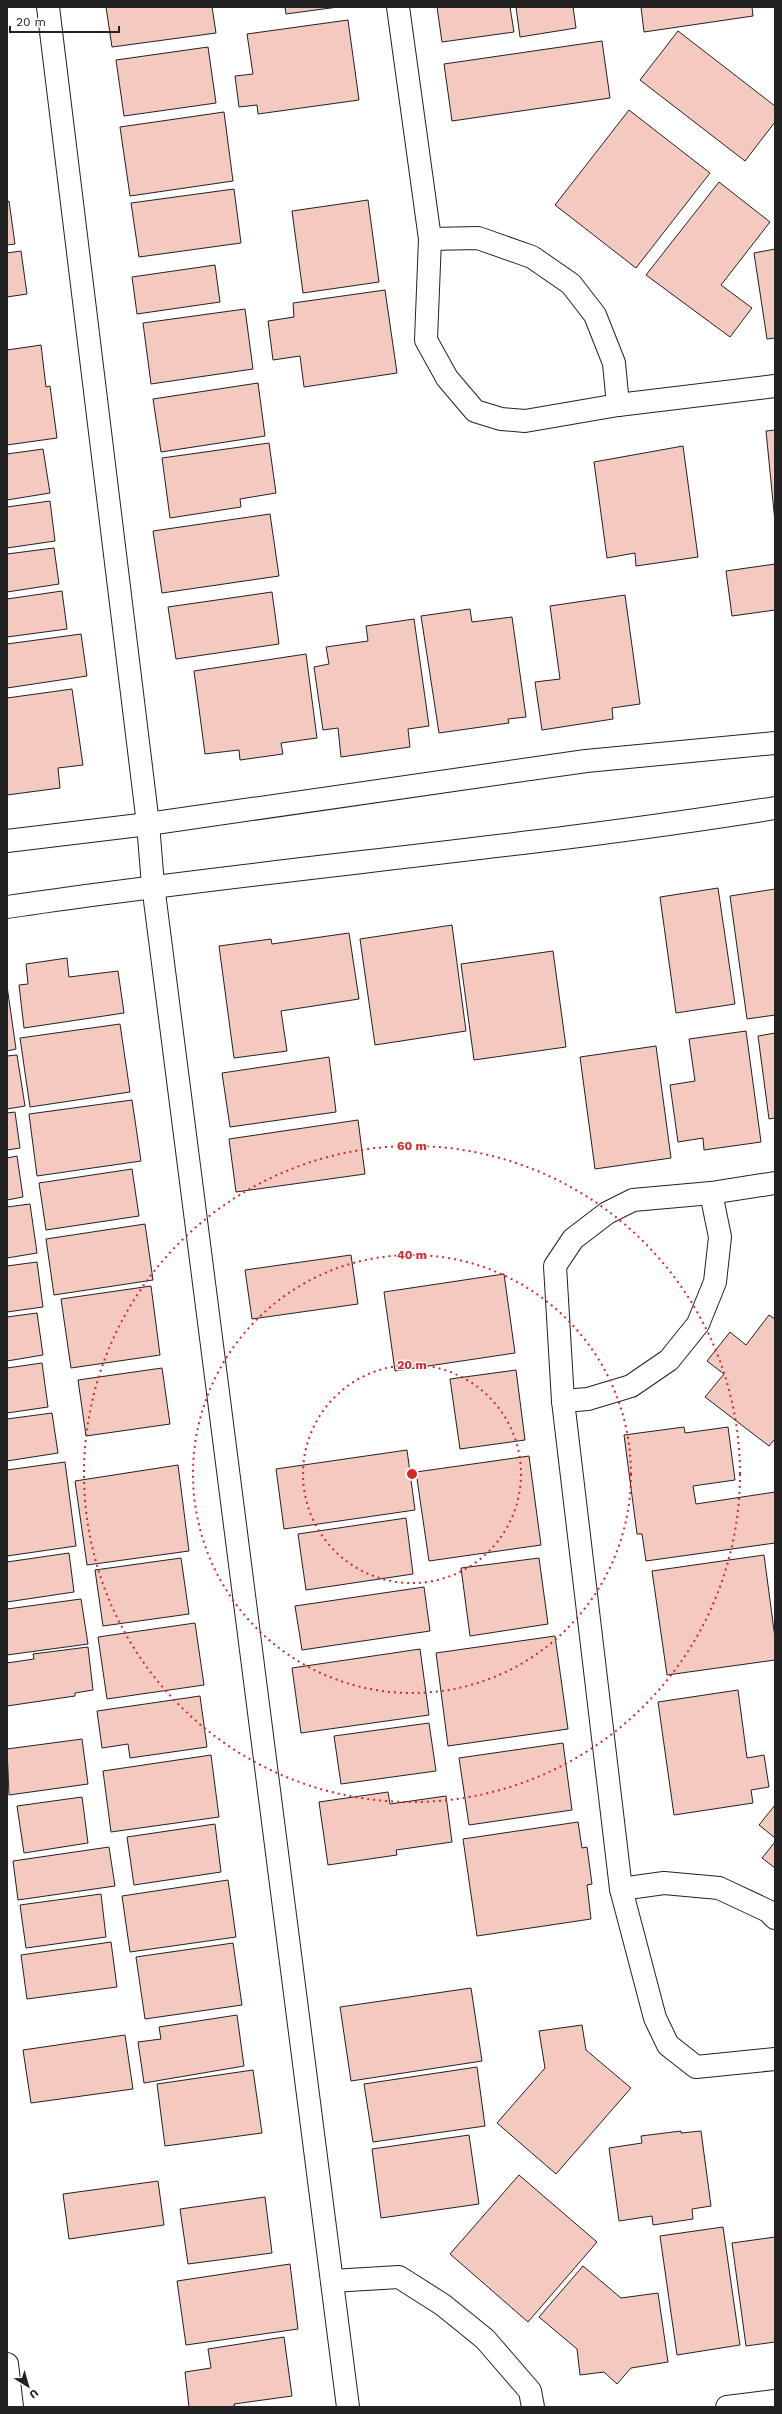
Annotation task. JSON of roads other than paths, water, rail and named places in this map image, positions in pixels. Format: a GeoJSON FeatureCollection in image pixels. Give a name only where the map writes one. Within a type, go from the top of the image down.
{"type":"FeatureCollection","features":[{"type":"Feature","properties":{"kind":"street"},"geometry":{"type":"LineString","coordinates":[[48,7],[148,824],[153,885],[348,2407]]}},
{"type":"Feature","properties":{"kind":"street"},"geometry":{"type":"LineString","coordinates":[[398,7],[430,239],[426,340],[447,378],[475,411],[502,419],[525,421],[618,405],[775,386]]}},
{"type":"Feature","properties":{"kind":"street"},"geometry":{"type":"LineString","coordinates":[[430,239],[478,238],[532,257],[571,284],[595,315],[614,363],[618,405]]}},
{"type":"Feature","properties":{"kind":"street"},"geometry":{"type":"LineString","coordinates":[[7,841],[148,824],[586,761],[775,743]]}},
{"type":"Feature","properties":{"kind":"street"},"geometry":{"type":"LineString","coordinates":[[7,907],[153,885],[649,828],[775,808]]}},
{"type":"Feature","properties":{"kind":"street"},"geometry":{"type":"LineString","coordinates":[[775,1183],[711,1193],[634,1200],[607,1213],[573,1239],[554,1266],[563,1402],[621,1890],[655,2018],[668,2045],[696,2067],[775,2059]]}},
{"type":"Feature","properties":{"kind":"street"},"geometry":{"type":"LineString","coordinates":[[563,1402],[588,1399],[632,1386],[669,1360],[698,1324],[715,1282],[720,1237],[711,1193]]}},
{"type":"Feature","properties":{"kind":"street"},"geometry":{"type":"LineString","coordinates":[[621,1890],[664,1883],[718,1888],[768,1911],[775,1918]]}},
{"type":"Feature","properties":{"kind":"street"},"geometry":{"type":"LineString","coordinates":[[332,2281],[399,2277],[443,2305],[485,2338],[530,2391],[533,2407]]}},
{"type":"Feature","properties":{"kind":"street"},"geometry":{"type":"LineString","coordinates":[[7,2364],[12,2407]]}},
{"type":"Feature","properties":{"kind":"street"},"geometry":{"type":"LineString","coordinates":[[727,2407],[775,2401]]}}]}
